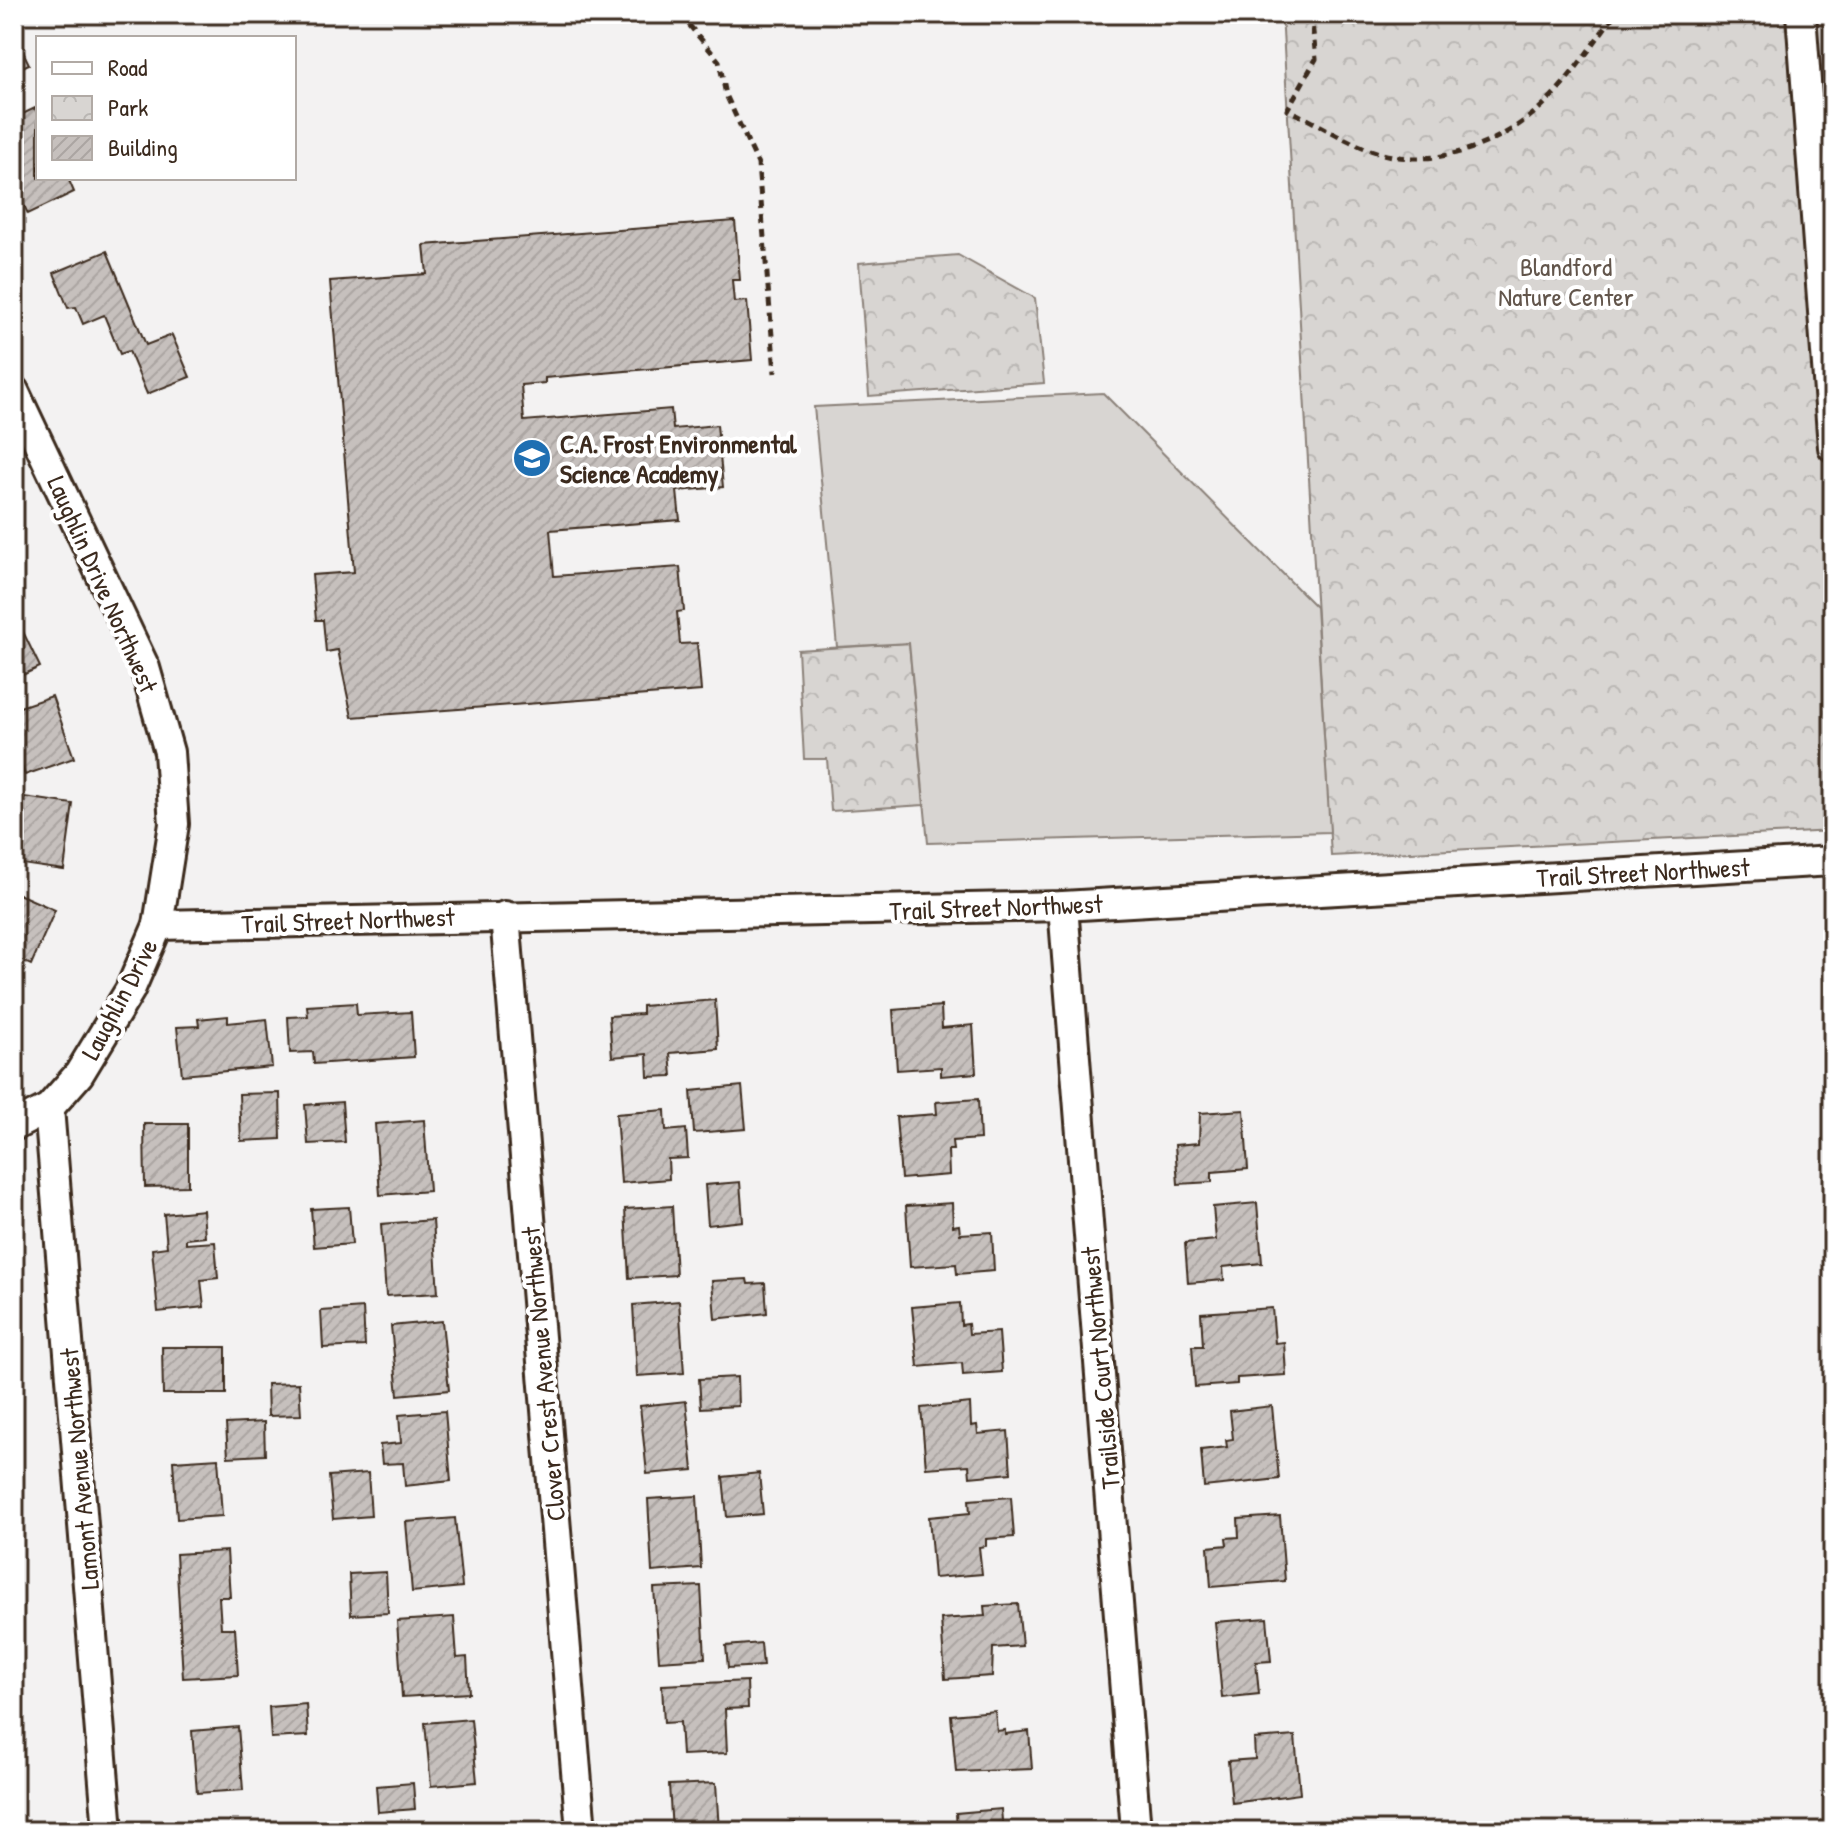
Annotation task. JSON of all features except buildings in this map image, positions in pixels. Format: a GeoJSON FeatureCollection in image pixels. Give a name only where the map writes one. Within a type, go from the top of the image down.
{"type":"FeatureCollection","features":[{"type":"Feature","properties":{"kind":"street"},"geometry":{"type":"LineString","coordinates":[[1801,14],[1833,447]]}},
{"type":"Feature","properties":{"kind":"street","name":"Laughlin Drive Northwest"},"geometry":{"type":"LineString","coordinates":[[14,391],[145,668],[169,752],[174,824],[158,925]]}},
{"type":"Feature","properties":{"kind":"street","name":"Trail Street Northwest"},"geometry":{"type":"LineString","coordinates":[[158,925],[1063,906],[1833,861]]}},
{"type":"Feature","properties":{"kind":"street","name":"Trailside Court Northwest"},"geometry":{"type":"LineString","coordinates":[[1063,906],[1136,1831]]}},
{"type":"Feature","properties":{"kind":"street","name":"Clover Crest Avenue Northwest"},"geometry":{"type":"LineString","coordinates":[[505,916],[581,1831]]}},
{"type":"Feature","properties":{"kind":"street","name":"Laughlin Drive"},"geometry":{"type":"LineString","coordinates":[[49,1108],[79,1074],[113,1020],[158,925]]}},
{"type":"Feature","properties":{"kind":"street"},"geometry":{"type":"LineString","coordinates":[[14,1126],[49,1108]]}},
{"type":"Feature","properties":{"kind":"street","name":"Lamont Avenue Northwest"},"geometry":{"type":"LineString","coordinates":[[49,1108],[108,1831]]}},
{"type":"Feature","properties":{"kind":"path"},"geometry":{"type":"LineString","coordinates":[[680,14],[719,61],[726,95],[758,164],[775,373]]}},
{"type":"Feature","properties":{"kind":"path"},"geometry":{"type":"LineString","coordinates":[[1311,14],[1316,59],[1287,110],[1364,148],[1405,158],[1449,155],[1496,138],[1549,100],[1615,14]]}},
{"type":"Feature","properties":{"kind":"green space","name":"Blandford Nature Center"},"geometry":{"type":"Polygon","coordinates":[[[1282,14],[1833,14],[1833,831],[1331,856],[1282,14]]]}},
{"type":"Feature","properties":{"kind":"green space"},"geometry":{"type":"Polygon","coordinates":[[[958,255],[1035,298],[1044,383],[869,396],[859,263],[958,255]]]}},
{"type":"Feature","properties":{"kind":"green space"},"geometry":{"type":"Polygon","coordinates":[[[1103,393],[1316,607],[1330,832],[928,843],[909,643],[837,647],[814,407],[1103,393]]]}},
{"type":"Feature","properties":{"kind":"green space"},"geometry":{"type":"Polygon","coordinates":[[[909,643],[924,805],[831,811],[827,759],[804,759],[798,650],[909,643]]]}},
{"type":"Feature","properties":{"kind":"place","name":"C.A. Frost Environmental Science Academy"},"geometry":{"type":"Point","coordinates":[532,458]}}]}
